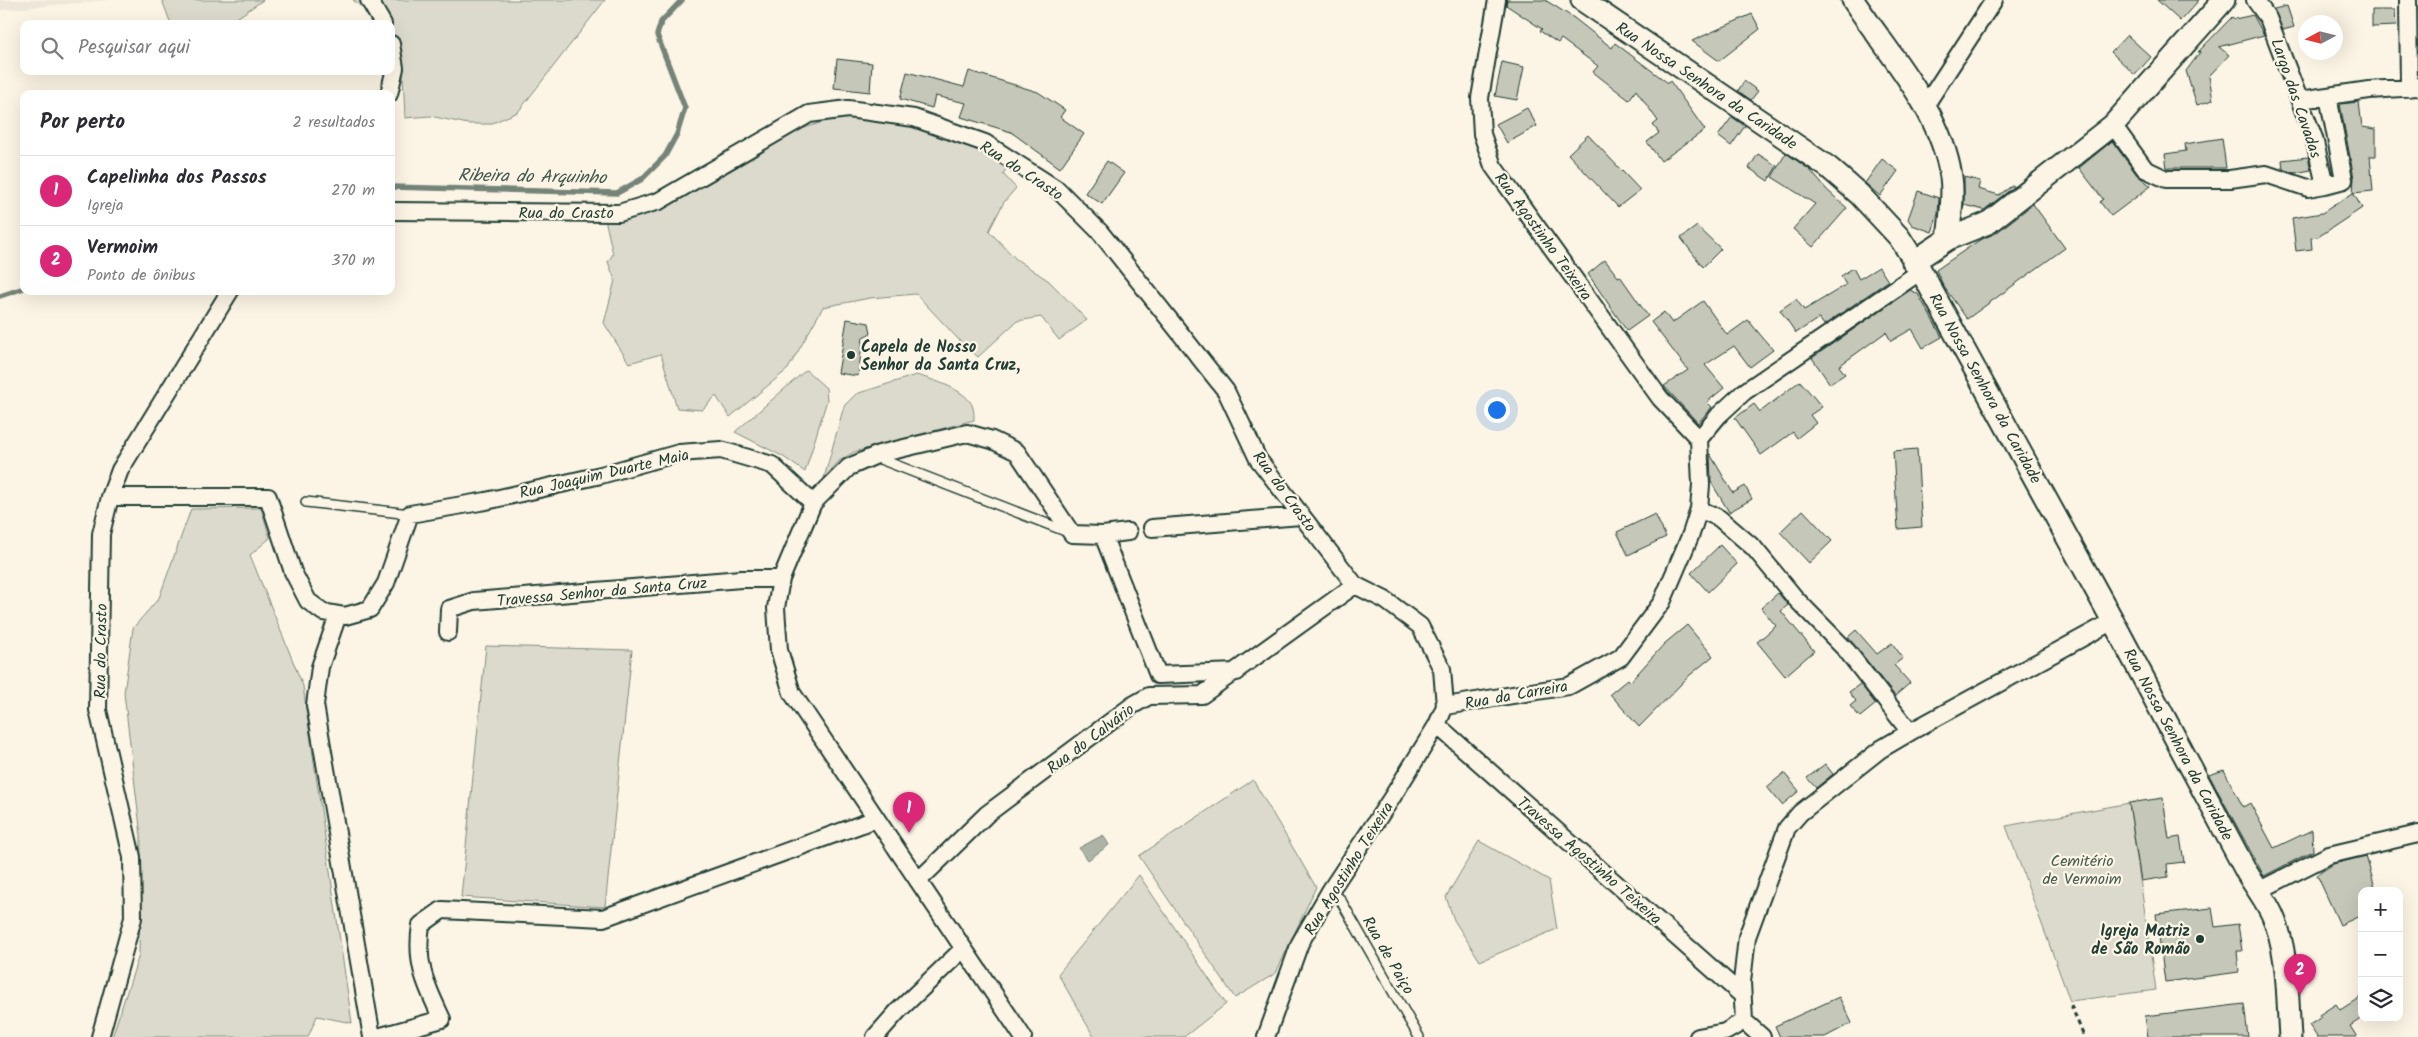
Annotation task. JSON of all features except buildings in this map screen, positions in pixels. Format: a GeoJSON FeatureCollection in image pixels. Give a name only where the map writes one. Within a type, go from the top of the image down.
{"type":"FeatureCollection","features":[{"type":"Feature","properties":{"kind":"street"},"geometry":{"type":"LineString","coordinates":[[369,0],[381,20]]}},
{"type":"Feature","properties":{"kind":"street","name":"Rua Agostinho Teixeira"},"geometry":{"type":"LineString","coordinates":[[1497,0],[1480,98],[1482,134],[1493,166],[1660,398],[1699,439]]}},
{"type":"Feature","properties":{"kind":"street","name":"Rua Nossa Senhora da Caridade"},"geometry":{"type":"LineString","coordinates":[[1582,0],[1828,167],[1860,194],[1899,237],[1917,266],[2113,621],[2272,915],[2281,944],[2286,974],[2290,1037]]}},
{"type":"Feature","properties":{"kind":"street"},"geometry":{"type":"LineString","coordinates":[[1853,0],[1925,106],[1945,150],[1952,178],[1952,207],[1948,239]]}},
{"type":"Feature","properties":{"kind":"street"},"geometry":{"type":"LineString","coordinates":[[1925,106],[1994,0]]}},
{"type":"Feature","properties":{"kind":"street"},"geometry":{"type":"LineString","coordinates":[[1699,439],[1719,415],[1744,392],[1917,266],[1948,239],[1988,223],[2113,125],[2224,0]]}},
{"type":"Feature","properties":{"kind":"street","name":"Largo das Cavadas"},"geometry":{"type":"LineString","coordinates":[[2255,0],[2268,18],[2300,100],[2314,138],[2325,186],[2344,180],[2328,96]]}},
{"type":"Feature","properties":{"kind":"street"},"geometry":{"type":"LineString","coordinates":[[2300,100],[2369,90],[2414,87],[2408,0],[2414,0]]}},
{"type":"Feature","properties":{"kind":"street"},"geometry":{"type":"LineString","coordinates":[[390,90],[393,75]]}},
{"type":"Feature","properties":{"kind":"street","name":"Rua do Crasto"},"geometry":{"type":"LineString","coordinates":[[395,211],[619,213],[659,201],[809,114],[848,109],[914,118],[985,143],[1058,190],[1100,232],[1226,391],[1258,459],[1355,585],[1385,600],[1420,626],[1442,668],[1445,706]]}},
{"type":"Feature","properties":{"kind":"street"},"geometry":{"type":"LineString","coordinates":[[2113,125],[2145,169],[2166,180],[2230,178],[2266,174],[2308,188],[2325,186]]}},
{"type":"Feature","properties":{"kind":"street","name":"Rua do Crasto"},"geometry":{"type":"LineString","coordinates":[[100,1037],[133,918],[132,857],[98,710],[101,534],[110,497],[120,470],[228,295]]}},
{"type":"Feature","properties":{"kind":"street"},"geometry":{"type":"LineString","coordinates":[[1022,1037],[792,693],[779,650],[776,608],[781,579],[813,503],[849,467],[873,456],[967,433],[992,440],[1017,452],[1072,534],[1103,535],[1128,532]]}},
{"type":"Feature","properties":{"kind":"street","name":"Rua da Carreira"},"geometry":{"type":"LineString","coordinates":[[1445,706],[1569,686],[1621,657],[1662,602],[1691,534],[1699,510],[1701,485],[1699,439]]}},
{"type":"Feature","properties":{"kind":"street","name":"Rua Joaquim Duarte Maia"},"geometry":{"type":"LineString","coordinates":[[410,514],[486,502],[601,475],[679,453],[722,450],[772,465],[813,503]]}},
{"type":"Feature","properties":{"kind":"street"},"geometry":{"type":"LineString","coordinates":[[110,497],[268,497],[293,572],[308,601],[323,612],[345,616],[370,609],[386,583],[410,514]]}},
{"type":"Feature","properties":{"kind":"street"},"geometry":{"type":"LineString","coordinates":[[1699,510],[1719,518],[1754,548],[1796,599],[1847,650],[1910,732]]}},
{"type":"Feature","properties":{"kind":"street"},"geometry":{"type":"LineString","coordinates":[[1152,528],[1301,516]]}},
{"type":"Feature","properties":{"kind":"street"},"geometry":{"type":"LineString","coordinates":[[1103,535],[1158,676],[1237,672]]}},
{"type":"Feature","properties":{"kind":"street","name":"Travessa Senhor da Santa Cruz"},"geometry":{"type":"LineString","coordinates":[[448,632],[448,609],[474,602],[741,579],[781,579]]}},
{"type":"Feature","properties":{"kind":"street","name":"Rua do Calvário"},"geometry":{"type":"LineString","coordinates":[[918,882],[987,814],[1133,704],[1149,696],[1202,695],[1237,672],[1355,585]]}},
{"type":"Feature","properties":{"kind":"street"},"geometry":{"type":"LineString","coordinates":[[338,615],[320,667],[315,705],[372,1037]]}},
{"type":"Feature","properties":{"kind":"street"},"geometry":{"type":"LineString","coordinates":[[1762,1037],[1744,1021],[1742,982],[1748,937],[1787,828],[1800,813],[1881,749],[2113,621]]}},
{"type":"Feature","properties":{"kind":"street","name":"Rua Agostinho Teixeira"},"geometry":{"type":"LineString","coordinates":[[1266,1037],[1300,943],[1330,891],[1437,725],[1445,706]]}},
{"type":"Feature","properties":{"kind":"street","name":"Travessa Agostinho Teixeira"},"geometry":{"type":"LineString","coordinates":[[1437,725],[1743,996]]}},
{"type":"Feature","properties":{"kind":"street"},"geometry":{"type":"LineString","coordinates":[[378,1037],[442,1019],[423,978],[418,947],[422,925],[442,910],[602,918],[876,819]]}},
{"type":"Feature","properties":{"kind":"street"},"geometry":{"type":"LineString","coordinates":[[2258,891],[2329,855],[2418,834]]}},
{"type":"Feature","properties":{"kind":"street"},"geometry":{"type":"LineString","coordinates":[[875,1037],[898,1011],[964,949]]}},
{"type":"Feature","properties":{"kind":"street"},"geometry":{"type":"LineString","coordinates":[[1698,1037],[1725,1032],[1744,1021]]}},
{"type":"Feature","properties":{"kind":"lane"},"geometry":{"type":"LineString","coordinates":[[873,456],[1072,534]]}},
{"type":"Feature","properties":{"kind":"lane","name":"Rua Joaquim Duarte Maia"},"geometry":{"type":"LineString","coordinates":[[306,502],[410,514]]}},
{"type":"Feature","properties":{"kind":"lane","name":"Rua de Paiço"},"geometry":{"type":"LineString","coordinates":[[1330,891],[1340,899],[1419,1037]]}},
{"type":"Feature","properties":{"kind":"path"},"geometry":{"type":"LineString","coordinates":[[2071,1005],[2084,1037]]}},
{"type":"Feature","properties":{"kind":"shaded area"},"geometry":{"type":"Polygon","coordinates":[[[0,0],[110,0],[0,10],[0,0]]]}},
{"type":"Feature","properties":{"kind":"shaded area"},"geometry":{"type":"Polygon","coordinates":[[[1103,835],[1109,845],[1088,860],[1079,848],[1103,835]]]}},
{"type":"Feature","properties":{"kind":"green space"},"geometry":{"type":"Polygon","coordinates":[[[162,0],[263,0],[234,20],[170,20],[162,0]]]}},
{"type":"Feature","properties":{"kind":"green space"},"geometry":{"type":"Polygon","coordinates":[[[353,0],[605,0],[518,112],[490,124],[468,124],[430,116],[405,118],[403,74],[395,65],[395,20],[370,20],[367,12],[353,0]]]}},
{"type":"Feature","properties":{"kind":"green space"},"geometry":{"type":"Polygon","coordinates":[[[840,116],[908,117],[1009,165],[1003,174],[1016,188],[1004,202],[989,231],[1016,259],[1049,281],[1087,320],[1059,340],[1041,317],[1017,321],[978,357],[959,340],[916,294],[870,298],[823,307],[788,369],[730,417],[716,396],[702,410],[677,408],[661,354],[629,363],[604,323],[615,280],[608,262],[613,254],[605,219],[793,132],[840,116]]]}},
{"type":"Feature","properties":{"kind":"green space"},"geometry":{"type":"Polygon","coordinates":[[[806,370],[826,388],[827,400],[805,472],[782,456],[735,432],[806,370]]]}},
{"type":"Feature","properties":{"kind":"green space"},"geometry":{"type":"Polygon","coordinates":[[[916,375],[949,386],[965,396],[973,408],[974,420],[854,452],[839,461],[824,478],[844,406],[856,394],[916,375]]]}},
{"type":"Feature","properties":{"kind":"green space"},"geometry":{"type":"Polygon","coordinates":[[[261,508],[270,538],[250,555],[303,686],[352,1023],[317,1016],[308,1037],[112,1037],[139,955],[141,836],[124,693],[133,628],[159,598],[191,509],[261,508]]]}},
{"type":"Feature","properties":{"kind":"green space"},"geometry":{"type":"Polygon","coordinates":[[[486,646],[632,650],[605,907],[461,897],[486,646]]]}},
{"type":"Feature","properties":{"kind":"green space"},"geometry":{"type":"Polygon","coordinates":[[[1253,780],[1316,887],[1276,973],[1235,998],[1139,856],[1253,780]]]}},
{"type":"Feature","properties":{"kind":"green space","name":"Cemitério de Vermoim"},"geometry":{"type":"Polygon","coordinates":[[[2129,803],[2156,990],[2070,1001],[2006,826],[2129,803]]]}},
{"type":"Feature","properties":{"kind":"green space"},"geometry":{"type":"Polygon","coordinates":[[[1479,841],[1549,880],[1557,929],[1480,961],[1454,920],[1446,897],[1479,841]]]}},
{"type":"Feature","properties":{"kind":"green space"},"geometry":{"type":"Polygon","coordinates":[[[1139,875],[1226,1004],[1184,1037],[1094,1037],[1058,974],[1139,875]]]}},
{"type":"Feature","properties":{"kind":"waterway","name":"Ribeira do Arquinho"},"geometry":{"type":"LineString","coordinates":[[395,187],[617,193],[642,179],[665,156],[677,134],[685,108],[657,35],[661,22],[682,0]]}},
{"type":"Feature","properties":{"kind":"waterway","name":"Ribeira do Arquinho"},"geometry":{"type":"LineString","coordinates":[[0,296],[20,289]]}},
{"type":"Feature","properties":{"kind":"place","name":"Capela de Nosso Senhor da Santa Cruz,"},"geometry":{"type":"Point","coordinates":[851,355]}},
{"type":"Feature","properties":{"kind":"place","name":"Capelinha dos Passos"},"geometry":{"type":"Point","coordinates":[909,833]}},
{"type":"Feature","properties":{"kind":"place","name":"Igreja Matriz de São Romão"},"geometry":{"type":"Point","coordinates":[2200,939]}},
{"type":"Feature","properties":{"kind":"place","name":"Vermoim"},"geometry":{"type":"Point","coordinates":[2300,995]}}]}
